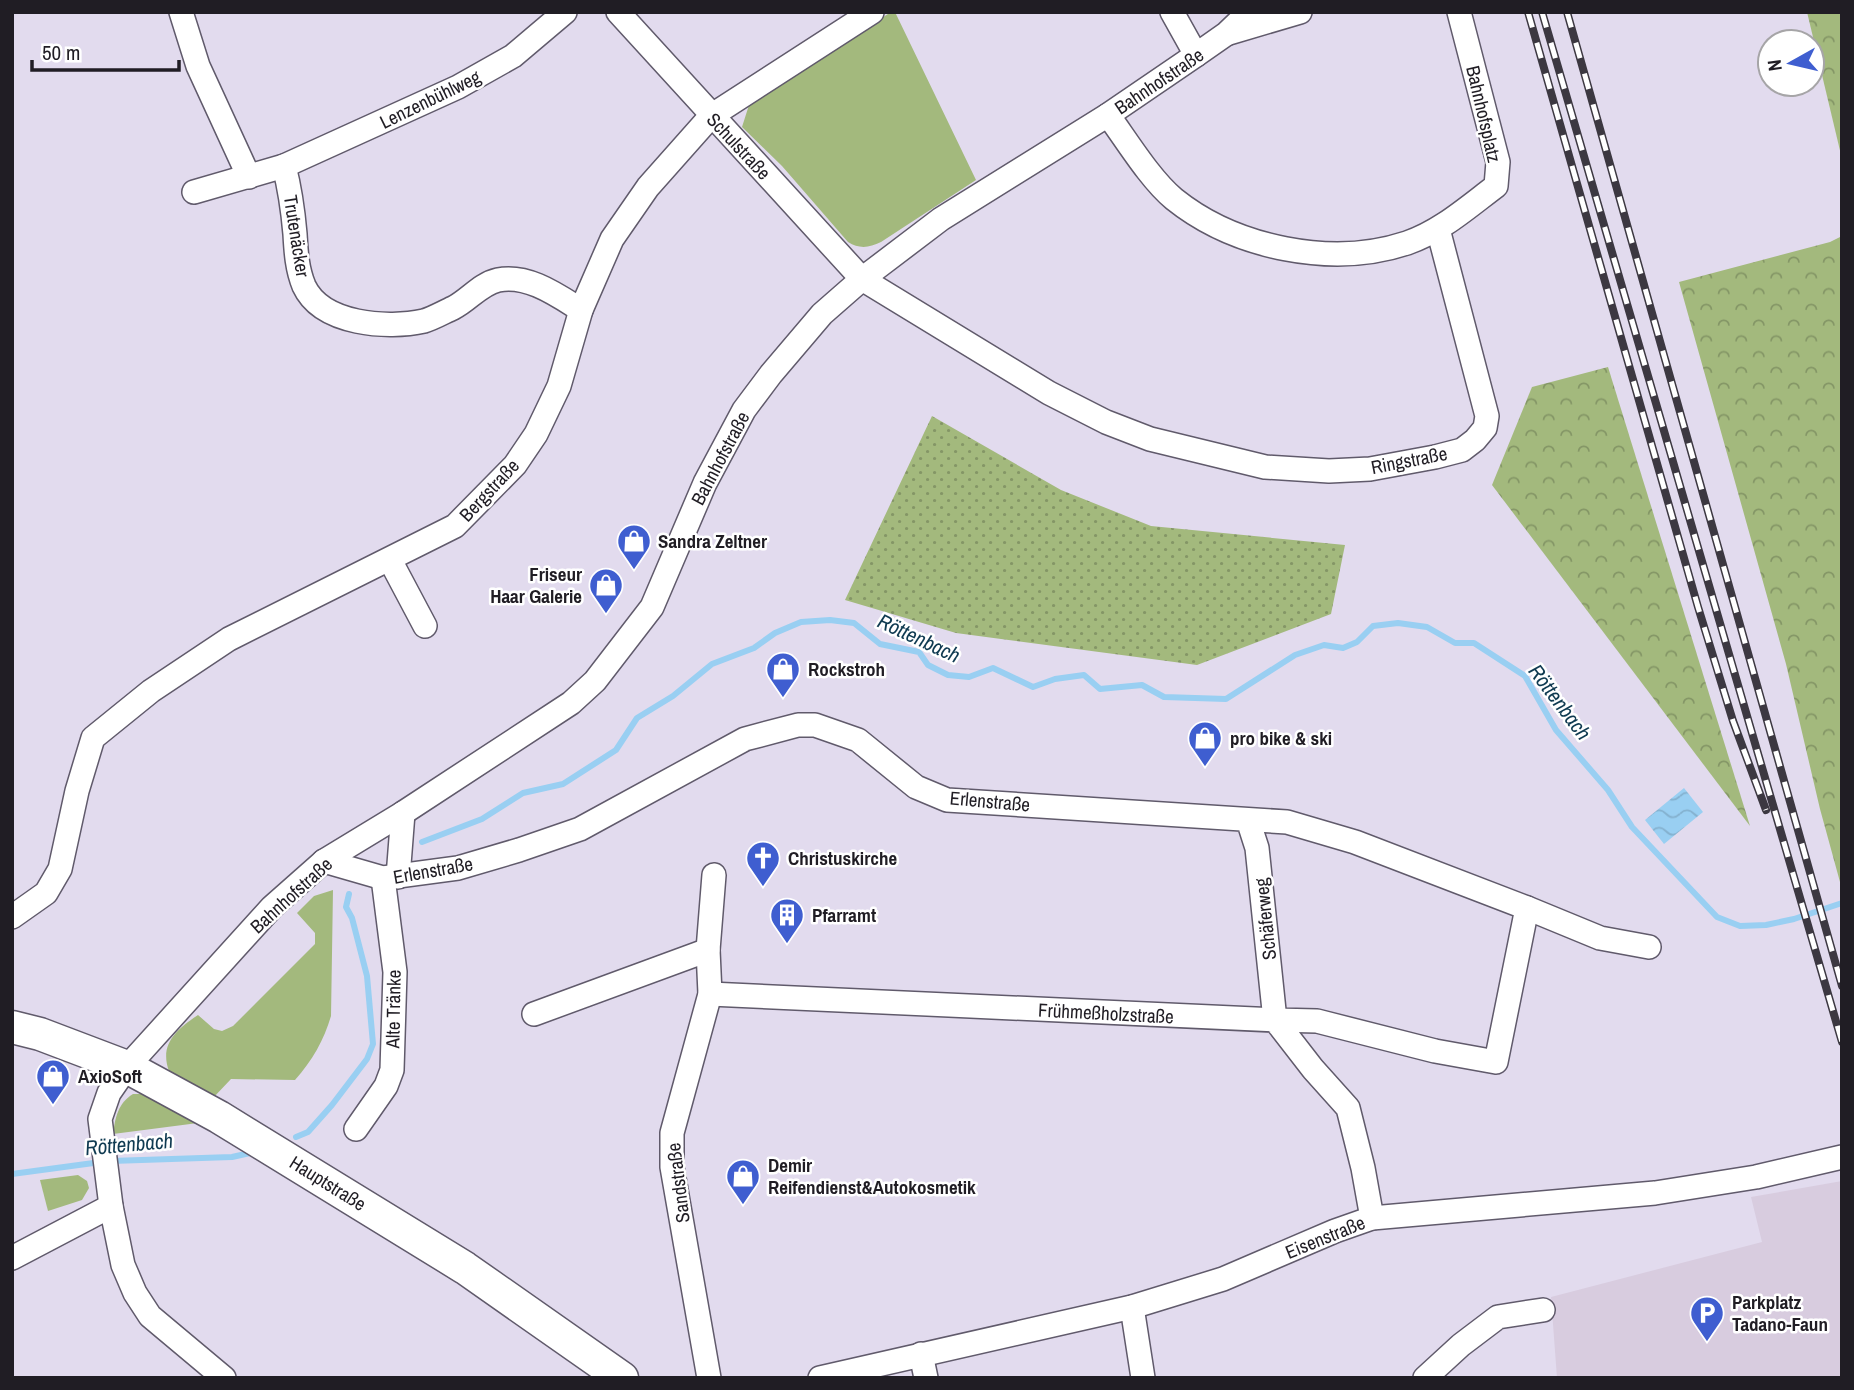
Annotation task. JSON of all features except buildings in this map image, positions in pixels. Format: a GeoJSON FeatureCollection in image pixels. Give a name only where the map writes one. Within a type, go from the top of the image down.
{"type":"FeatureCollection","features":[{"type":"Feature","properties":{"kind":"main road","name":"Hauptstraße"},"geometry":{"type":"LineString","coordinates":[[12,1027],[40,1034],[127,1067],[174,1091],[465,1268],[622,1378]]}},
{"type":"Feature","properties":{"kind":"street"},"geometry":{"type":"LineString","coordinates":[[181,12],[198,66],[249,177]]}},
{"type":"Feature","properties":{"kind":"street","name":"Lenzenbühlweg"},"geometry":{"type":"LineString","coordinates":[[284,166],[458,87],[513,56],[565,12]]}},
{"type":"Feature","properties":{"kind":"street","name":"Schulstraße"},"geometry":{"type":"LineString","coordinates":[[618,12],[862,279]]}},
{"type":"Feature","properties":{"kind":"street","name":"Bergstraße"},"geometry":{"type":"LineString","coordinates":[[12,918],[46,892],[60,869],[77,791],[93,738],[151,691],[229,639],[455,526],[515,464],[536,434],[559,386],[581,310],[612,239],[648,187],[711,116],[872,12]]}},
{"type":"Feature","properties":{"kind":"street"},"geometry":{"type":"LineString","coordinates":[[1172,12],[1196,55]]}},
{"type":"Feature","properties":{"kind":"street","name":"Bahnhofstraße"},"geometry":{"type":"LineString","coordinates":[[111,1206],[100,1128],[109,1093],[127,1067],[272,908],[324,862],[571,703],[595,681],[652,607],[705,483],[744,410],[822,314],[862,279],[941,219],[1108,115],[1226,34],[1248,12]]}},
{"type":"Feature","properties":{"kind":"street"},"geometry":{"type":"LineString","coordinates":[[1226,34],[1300,12]]}},
{"type":"Feature","properties":{"kind":"street","name":"Bahnhofsplatz"},"geometry":{"type":"LineString","coordinates":[[1438,229],[1496,186],[1498,162],[1459,12]]}},
{"type":"Feature","properties":{"kind":"street"},"geometry":{"type":"LineString","coordinates":[[1108,115],[1139,159],[1172,197],[1204,220],[1231,233],[1285,248],[1320,253],[1375,252],[1409,243],[1438,229]]}},
{"type":"Feature","properties":{"kind":"street","name":"Trutenäcker"},"geometry":{"type":"LineString","coordinates":[[194,192],[284,166],[291,192],[296,259],[300,275],[305,289],[330,313],[373,325],[426,320],[456,307],[485,285],[499,280],[518,279],[544,288],[581,310]]}},
{"type":"Feature","properties":{"kind":"street","name":"Ringstraße"},"geometry":{"type":"LineString","coordinates":[[862,279],[1049,393],[1106,422],[1150,439],[1265,467],[1329,471],[1370,469],[1462,450],[1485,428],[1488,416],[1438,229]]}},
{"type":"Feature","properties":{"kind":"street"},"geometry":{"type":"LineString","coordinates":[[390,560],[425,626]]}},
{"type":"Feature","properties":{"kind":"street","name":"Erlenstraße"},"geometry":{"type":"LineString","coordinates":[[324,862],[391,878],[458,868],[580,829],[745,739],[798,725],[815,726],[835,730],[858,740],[916,787],[947,800],[1287,822],[1355,842],[1600,937],[1649,947]]}},
{"type":"Feature","properties":{"kind":"street","name":"Alte Tränke"},"geometry":{"type":"LineString","coordinates":[[356,1129],[386,1086],[392,1070],[396,972],[391,878],[403,813]]}},
{"type":"Feature","properties":{"kind":"street","name":"Schäferweg"},"geometry":{"type":"LineString","coordinates":[[1248,820],[1257,848],[1275,1020]]}},
{"type":"Feature","properties":{"kind":"street","name":"Sandstraße"},"geometry":{"type":"LineString","coordinates":[[709,1378],[673,1167],[672,1133],[710,995],[708,950],[714,875]]}},
{"type":"Feature","properties":{"kind":"street"},"geometry":{"type":"LineString","coordinates":[[1275,1020],[1317,1021],[1435,1051],[1496,1062],[1527,908]]}},
{"type":"Feature","properties":{"kind":"street"},"geometry":{"type":"LineString","coordinates":[[534,1014],[708,950]]}},
{"type":"Feature","properties":{"kind":"street","name":"Frühmeßholzstraße"},"geometry":{"type":"LineString","coordinates":[[710,995],[1275,1020]]}},
{"type":"Feature","properties":{"kind":"street"},"geometry":{"type":"LineString","coordinates":[[1275,1020],[1348,1108],[1372,1218]]}},
{"type":"Feature","properties":{"kind":"street","name":"Eisenstraße"},"geometry":{"type":"LineString","coordinates":[[820,1378],[1132,1307],[1223,1279],[1372,1218],[1655,1193],[1756,1177],[1842,1157]]}},
{"type":"Feature","properties":{"kind":"street"},"geometry":{"type":"LineString","coordinates":[[12,1258],[111,1206],[123,1265],[135,1293],[150,1316],[224,1378]]}},
{"type":"Feature","properties":{"kind":"street"},"geometry":{"type":"LineString","coordinates":[[1132,1307],[1143,1378]]}},
{"type":"Feature","properties":{"kind":"street"},"geometry":{"type":"LineString","coordinates":[[1425,1378],[1461,1345],[1498,1317],[1543,1310]]}},
{"type":"Feature","properties":{"kind":"street"},"geometry":{"type":"LineString","coordinates":[[921,1354],[926,1378]]}},
{"type":"Feature","properties":{"kind":"shaded area","name":"Parkplatz Tadano-Faun"},"geometry":{"type":"Polygon","coordinates":[[[1842,1181],[1842,1378],[1557,1378],[1551,1297],[1762,1242],[1751,1197],[1842,1181]]]}},
{"type":"Feature","properties":{"kind":"green space"},"geometry":{"type":"Polygon","coordinates":[[[891,12],[895,12],[976,180],[881,242],[860,247],[848,242],[782,166],[742,127],[749,105],[891,12]]]}},
{"type":"Feature","properties":{"kind":"green space"},"geometry":{"type":"Polygon","coordinates":[[[1807,12],[1842,12],[1842,159],[1826,92],[1826,28],[1811,28],[1807,12]]]}},
{"type":"Feature","properties":{"kind":"green space"},"geometry":{"type":"Polygon","coordinates":[[[1842,236],[1840,882],[1786,664],[1679,282],[1830,242],[1842,236]]]}},
{"type":"Feature","properties":{"kind":"green space"},"geometry":{"type":"Polygon","coordinates":[[[1608,367],[1750,826],[1492,485],[1532,387],[1608,367]]]}},
{"type":"Feature","properties":{"kind":"green space"},"geometry":{"type":"Polygon","coordinates":[[[932,416],[1061,490],[1151,526],[1345,545],[1331,614],[1197,665],[956,633],[845,600],[932,416]]]}},
{"type":"Feature","properties":{"kind":"green space"},"geometry":{"type":"Polygon","coordinates":[[[333,890],[331,1016],[317,1050],[295,1080],[231,1079],[213,1098],[169,1071],[166,1053],[168,1045],[183,1026],[198,1015],[214,1029],[222,1031],[233,1026],[315,944],[315,933],[297,913],[314,896],[333,890]]]}},
{"type":"Feature","properties":{"kind":"green space"},"geometry":{"type":"Polygon","coordinates":[[[133,1094],[141,1094],[198,1123],[113,1134],[121,1106],[133,1094]]]}},
{"type":"Feature","properties":{"kind":"green space"},"geometry":{"type":"Polygon","coordinates":[[[78,1175],[87,1181],[89,1188],[82,1200],[48,1211],[40,1180],[78,1175]]]}},
{"type":"Feature","properties":{"kind":"water"},"geometry":{"type":"Polygon","coordinates":[[[1684,788],[1703,812],[1664,844],[1645,820],[1684,788]]]}},
{"type":"Feature","properties":{"kind":"waterway","name":"Röttenbach"},"geometry":{"type":"LineString","coordinates":[[422,842],[482,819],[523,793],[563,784],[616,750],[637,718],[673,696],[712,664],[754,648],[775,633],[801,622],[830,620],[854,623],[880,644],[919,652],[928,665],[948,675],[969,677],[993,668],[1033,687],[1055,679],[1084,675],[1100,689],[1142,685],[1164,697],[1226,699],[1295,655],[1324,645],[1343,648],[1357,642],[1373,626],[1398,623],[1427,627],[1455,643],[1474,643],[1525,676],[1556,730],[1608,790],[1632,827],[1717,917],[1740,926],[1766,925],[1842,903]]}},
{"type":"Feature","properties":{"kind":"waterway","name":"Röttenbach"},"geometry":{"type":"LineString","coordinates":[[296,1137],[308,1132],[332,1105],[367,1059],[373,1044],[367,976],[352,918],[346,907],[349,894]]}},
{"type":"Feature","properties":{"kind":"waterway","name":"Röttenbach"},"geometry":{"type":"LineString","coordinates":[[111,1161],[232,1157],[250,1153]]}},
{"type":"Feature","properties":{"kind":"waterway","name":"Röttenbach"},"geometry":{"type":"LineString","coordinates":[[12,1174],[101,1162]]}},
{"type":"Feature","properties":{"kind":"railway"},"geometry":{"type":"LineString","coordinates":[[1528,12],[1698,607],[1733,721],[1766,810]]}},
{"type":"Feature","properties":{"kind":"railway"},"geometry":{"type":"LineString","coordinates":[[1542,12],[1842,1042]]}},
{"type":"Feature","properties":{"kind":"railway"},"geometry":{"type":"LineString","coordinates":[[1567,12],[1842,986]]}},
{"type":"Feature","properties":{"kind":"place","name":"Sandra Zeltner"},"geometry":{"type":"Point","coordinates":[634,571]}},
{"type":"Feature","properties":{"kind":"place","name":"Friseur Haar Galerie"},"geometry":{"type":"Point","coordinates":[606,615]}},
{"type":"Feature","properties":{"kind":"place","name":"Rockstroh"},"geometry":{"type":"Point","coordinates":[783,699]}},
{"type":"Feature","properties":{"kind":"place","name":"pro bike & ski"},"geometry":{"type":"Point","coordinates":[1205,768]}},
{"type":"Feature","properties":{"kind":"place","name":"Christuskirche"},"geometry":{"type":"Point","coordinates":[763,888]}},
{"type":"Feature","properties":{"kind":"place","name":"Pfarramt"},"geometry":{"type":"Point","coordinates":[787,945]}},
{"type":"Feature","properties":{"kind":"place","name":"AxioSoft"},"geometry":{"type":"Point","coordinates":[53,1106]}},
{"type":"Feature","properties":{"kind":"place","name":"Demir Reifendienst&Autokosmetik"},"geometry":{"type":"Point","coordinates":[743,1206]}},
{"type":"Feature","properties":{"kind":"place","name":"Parkplatz Tadano-Faun"},"geometry":{"type":"Point","coordinates":[1707,1343]}}]}
